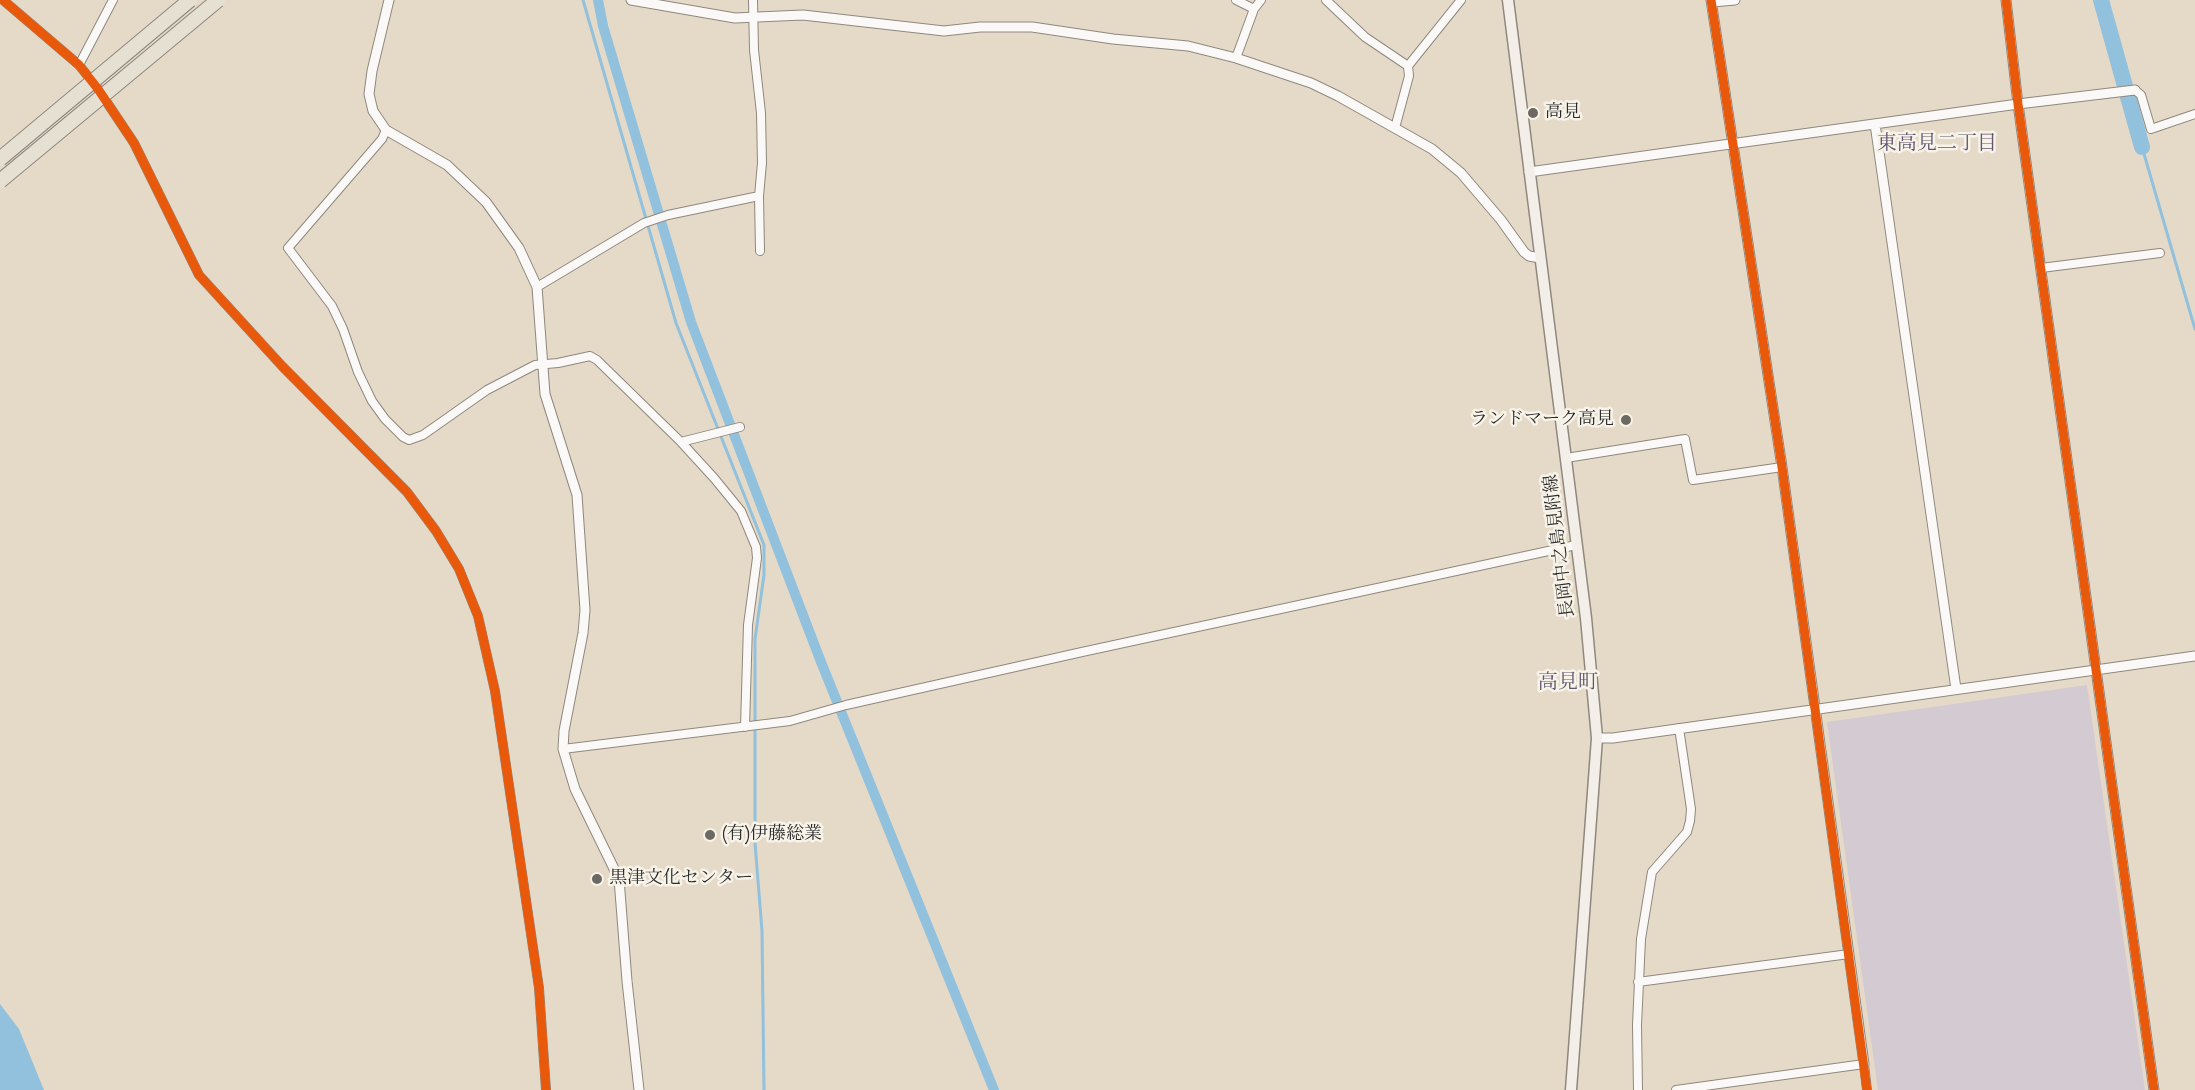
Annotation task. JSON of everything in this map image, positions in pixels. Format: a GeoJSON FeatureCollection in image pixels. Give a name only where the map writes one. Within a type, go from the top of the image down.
{"type":"FeatureCollection","features":[{"type":"Feature","properties":{"kind":"highway"},"geometry":{"type":"LineString","coordinates":[[0,159],[190,0]]}},
{"type":"Feature","properties":{"kind":"highway"},"geometry":{"type":"LineString","coordinates":[[0,181],[218,0]]}},
{"type":"Feature","properties":{"kind":"main road","name":"長岡中之島見附線"},"geometry":{"type":"LineString","coordinates":[[1508,0],[1586,618],[1597,738],[1571,1090]]}},
{"type":"Feature","properties":{"kind":"street"},"geometry":{"type":"LineString","coordinates":[[3,0],[79,65],[134,143],[199,275],[282,366],[407,492],[436,531],[459,570],[478,616],[495,691],[539,988],[546,1090]]}},
{"type":"Feature","properties":{"kind":"street"},"geometry":{"type":"LineString","coordinates":[[79,65],[113,0]]}},
{"type":"Feature","properties":{"kind":"street"},"geometry":{"type":"LineString","coordinates":[[389,0],[372,71],[369,94],[373,111],[386,130],[447,165],[486,202],[519,248],[537,287],[547,403],[577,495],[585,610],[583,633],[564,731],[563,749],[575,789],[619,879],[639,1090]]}},
{"type":"Feature","properties":{"kind":"street"},"geometry":{"type":"LineString","coordinates":[[631,0],[735,18],[803,15],[934,31],[980,27],[1032,27],[1113,39],[1188,46],[1236,58],[1311,83],[1432,149],[1461,173],[1501,220],[1524,252],[1529,256],[1540,258]]}},
{"type":"Feature","properties":{"kind":"street"},"geometry":{"type":"LineString","coordinates":[[753,0],[754,50],[761,113],[760,251]]}},
{"type":"Feature","properties":{"kind":"street"},"geometry":{"type":"LineString","coordinates":[[1236,0],[1254,9]]}},
{"type":"Feature","properties":{"kind":"street"},"geometry":{"type":"LineString","coordinates":[[1236,58],[1254,9],[1261,0]]}},
{"type":"Feature","properties":{"kind":"street"},"geometry":{"type":"LineString","coordinates":[[1326,0],[1365,37],[1408,66]]}},
{"type":"Feature","properties":{"kind":"street"},"geometry":{"type":"LineString","coordinates":[[1395,128],[1409,76],[1408,66],[1461,0]]}},
{"type":"Feature","properties":{"kind":"street"},"geometry":{"type":"LineString","coordinates":[[1735,0],[1711,1],[1782,466],[1867,1090]]}},
{"type":"Feature","properties":{"kind":"street"},"geometry":{"type":"LineString","coordinates":[[2006,0],[2018,104],[2154,1090]]}},
{"type":"Feature","properties":{"kind":"street"},"geometry":{"type":"LineString","coordinates":[[1529,172],[2018,104],[2135,90],[2141,95],[2151,129],[2195,114]]}},
{"type":"Feature","properties":{"kind":"street"},"geometry":{"type":"LineString","coordinates":[[1875,124],[1956,689]]}},
{"type":"Feature","properties":{"kind":"street"},"geometry":{"type":"LineString","coordinates":[[386,130],[382,139],[288,248],[332,306],[344,329],[358,372],[372,401],[385,419],[403,437],[410,440],[423,435],[487,390],[519,373],[543,363],[558,363],[590,356],[597,360],[681,442],[741,511],[756,547],[756,569],[748,625],[745,727]]}},
{"type":"Feature","properties":{"kind":"street"},"geometry":{"type":"LineString","coordinates":[[537,287],[644,223],[668,215],[759,196]]}},
{"type":"Feature","properties":{"kind":"street"},"geometry":{"type":"LineString","coordinates":[[2041,268],[2160,253]]}},
{"type":"Feature","properties":{"kind":"street"},"geometry":{"type":"LineString","coordinates":[[681,442],[740,427]]}},
{"type":"Feature","properties":{"kind":"street"},"geometry":{"type":"LineString","coordinates":[[1566,458],[1685,439],[1692,480],[1782,466]]}},
{"type":"Feature","properties":{"kind":"street"},"geometry":{"type":"LineString","coordinates":[[563,749],[790,721],[846,705],[1082,652],[1576,545]]}},
{"type":"Feature","properties":{"kind":"street"},"geometry":{"type":"LineString","coordinates":[[1597,738],[1613,738],[2195,656]]}},
{"type":"Feature","properties":{"kind":"street"},"geometry":{"type":"LineString","coordinates":[[1638,1090],[1638,982],[1641,939],[1652,872],[1687,832],[1690,821],[1691,809],[1679,728]]}},
{"type":"Feature","properties":{"kind":"street"},"geometry":{"type":"LineString","coordinates":[[1638,982],[1849,954]]}},
{"type":"Feature","properties":{"kind":"street"},"geometry":{"type":"LineString","coordinates":[[1676,1090],[1864,1064]]}},
{"type":"Feature","properties":{"kind":"shaded area"},"geometry":{"type":"Polygon","coordinates":[[[2087,685],[2145,1090],[1878,1090],[1827,722],[2087,685]]]}},
{"type":"Feature","properties":{"kind":"water"},"geometry":{"type":"Polygon","coordinates":[[[0,1004],[19,1029],[44,1090],[0,1090],[0,1004]]]}},
{"type":"Feature","properties":{"kind":"waterway"},"geometry":{"type":"LineString","coordinates":[[583,0],[676,323],[764,545],[764,575],[755,639],[755,843],[762,931],[764,1090]]}},
{"type":"Feature","properties":{"kind":"waterway"},"geometry":{"type":"LineString","coordinates":[[598,0],[603,26],[691,322],[821,662],[994,1090]]}},
{"type":"Feature","properties":{"kind":"waterway"},"geometry":{"type":"LineString","coordinates":[[2101,0],[2142,147]]}},
{"type":"Feature","properties":{"kind":"waterway"},"geometry":{"type":"LineString","coordinates":[[2142,147],[2195,329]]}},
{"type":"Feature","properties":{"kind":"cycle path"},"geometry":{"type":"LineString","coordinates":[[3,0],[79,65],[98,89],[134,143],[199,275],[282,366],[407,492],[436,531],[459,569],[478,616],[495,691],[539,988],[546,1090]]}},
{"type":"Feature","properties":{"kind":"cycle path"},"geometry":{"type":"LineString","coordinates":[[1711,0],[1782,467],[1867,1090]]}},
{"type":"Feature","properties":{"kind":"cycle path"},"geometry":{"type":"LineString","coordinates":[[2006,0],[2018,104],[2154,1090]]}},
{"type":"Feature","properties":{"kind":"place","name":"高見"},"geometry":{"type":"Point","coordinates":[1533,113]}},
{"type":"Feature","properties":{"kind":"place","name":"ランドマーク高見"},"geometry":{"type":"Point","coordinates":[1626,420]}},
{"type":"Feature","properties":{"kind":"place","name":"(有)伊藤総業"},"geometry":{"type":"Point","coordinates":[710,835]}},
{"type":"Feature","properties":{"kind":"place","name":"黒津文化センター"},"geometry":{"type":"Point","coordinates":[597,879]}},
{"type":"Feature","properties":{"kind":"district","name":"東高見二丁目"},"geometry":{"type":"Point","coordinates":[1937,144]}},
{"type":"Feature","properties":{"kind":"district","name":"高見町"},"geometry":{"type":"Point","coordinates":[1568,683]}}]}
